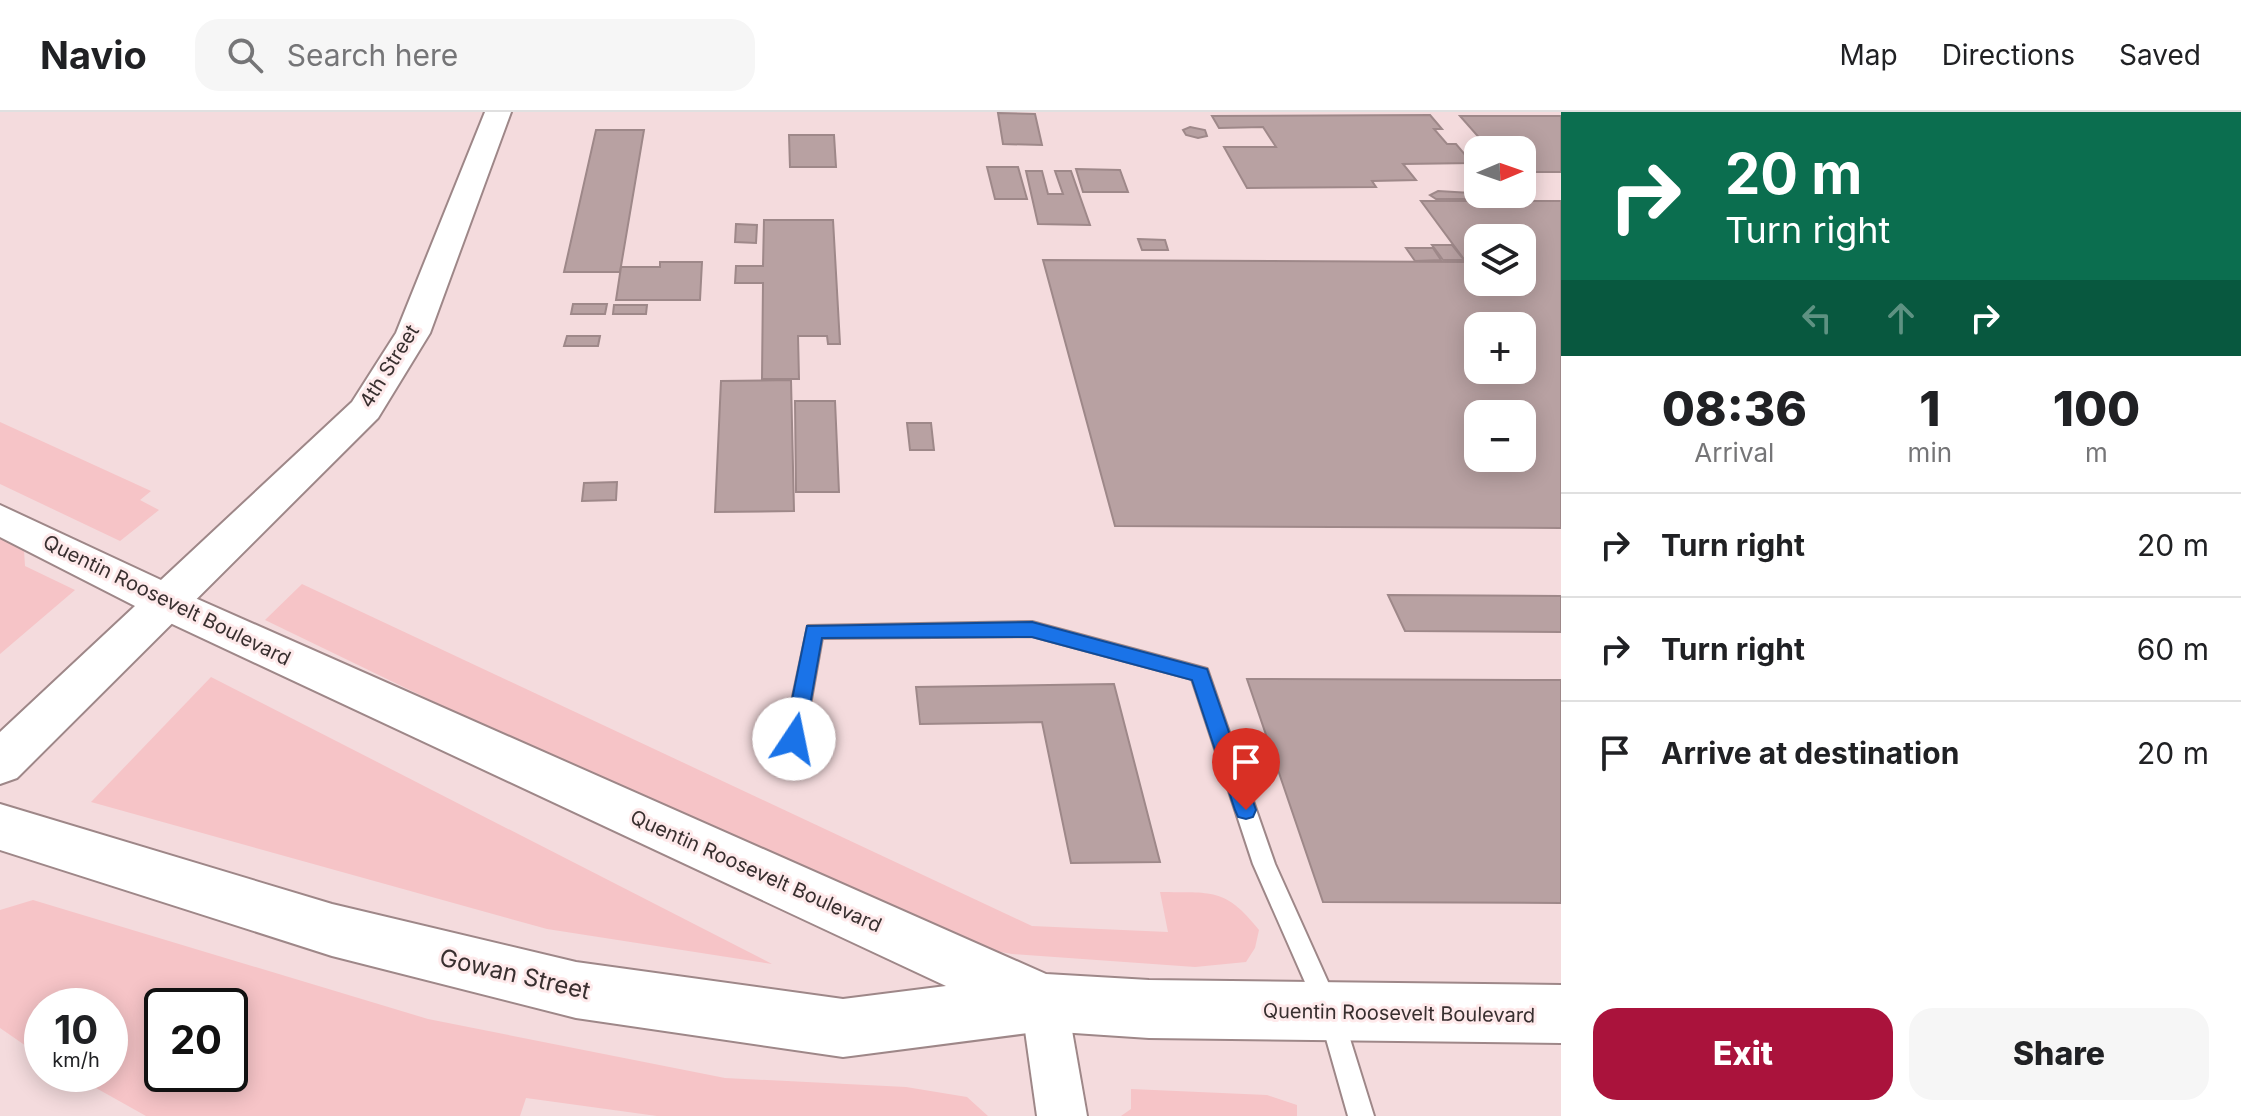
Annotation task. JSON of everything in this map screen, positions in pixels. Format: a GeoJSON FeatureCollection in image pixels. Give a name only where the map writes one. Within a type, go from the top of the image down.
{"type":"FeatureCollection","features":[{"type":"Feature","properties":{"kind":"street","name":"4th Street"},"geometry":{"type":"LineString","coordinates":[[0,763],[365,410],[413,333],[498,112]]}},
{"type":"Feature","properties":{"kind":"street","name":"Quentin Roosevelt Boulevard"},"geometry":{"type":"LineString","coordinates":[[0,519],[168,603],[1044,1002],[1149,1009],[1561,1014]]}},
{"type":"Feature","properties":{"kind":"street","name":"Gowan Street"},"geometry":{"type":"LineString","coordinates":[[0,827],[332,930],[576,990],[843,1028],[1044,1002]]}},
{"type":"Feature","properties":{"kind":"street"},"geometry":{"type":"LineString","coordinates":[[1044,1002],[1062,1116]]}},
{"type":"Feature","properties":{"kind":"lane"},"geometry":{"type":"LineString","coordinates":[[794,739],[814,631],[1032,629],[1200,674],[1264,864],[1330,1013],[1361,1116]]}},
{"type":"Feature","properties":{"kind":"shaded area"},"geometry":{"type":"Polygon","coordinates":[[[0,422],[151,491],[140,500],[159,510],[120,541],[0,484],[0,422]]]}},
{"type":"Feature","properties":{"kind":"shaded area"},"geometry":{"type":"Polygon","coordinates":[[[0,538],[24,550],[25,566],[75,590],[0,654],[0,538]]]}},
{"type":"Feature","properties":{"kind":"shaded area"},"geometry":{"type":"Polygon","coordinates":[[[302,584],[1032,926],[1168,932],[1160,892],[1205,893],[1226,899],[1247,916],[1259,930],[1255,948],[1246,962],[1195,967],[1012,954],[958,944],[850,903],[265,620],[302,584]]]}},
{"type":"Feature","properties":{"kind":"shaded area"},"geometry":{"type":"Polygon","coordinates":[[[211,677],[772,964],[547,929],[91,802],[211,677]]]}},
{"type":"Feature","properties":{"kind":"shaded area"},"geometry":{"type":"Polygon","coordinates":[[[33,900],[428,1019],[725,1078],[906,1087],[967,1097],[988,1116],[657,1116],[526,1098],[520,1116],[146,1116],[103,1092],[128,1092],[128,988],[24,988],[24,1045],[0,1028],[0,910],[33,900]]]}},
{"type":"Feature","properties":{"kind":"shaded area"},"geometry":{"type":"Polygon","coordinates":[[[1131,1089],[1267,1095],[1297,1105],[1297,1116],[1121,1116],[1131,1109],[1131,1089]]]}},
{"type":"Feature","properties":{"kind":"building"},"geometry":{"type":"Polygon","coordinates":[[[998,113],[1035,114],[1042,145],[1003,144],[998,113]]]}},
{"type":"Feature","properties":{"kind":"building"},"geometry":{"type":"Polygon","coordinates":[[[1430,115],[1442,129],[1434,129],[1447,144],[1456,144],[1464,154],[1464,163],[1403,164],[1416,180],[1372,181],[1376,187],[1247,188],[1224,147],[1276,147],[1263,127],[1219,128],[1212,116],[1430,115]]]}},
{"type":"Feature","properties":{"kind":"building"},"geometry":{"type":"Polygon","coordinates":[[[1460,116],[1561,116],[1561,172],[1536,172],[1536,136],[1478,136],[1460,116]]]}},
{"type":"Feature","properties":{"kind":"building"},"geometry":{"type":"Polygon","coordinates":[[[1190,127],[1205,130],[1207,136],[1198,138],[1186,135],[1183,130],[1190,127]]]}},
{"type":"Feature","properties":{"kind":"building"},"geometry":{"type":"Polygon","coordinates":[[[596,130],[644,130],[620,272],[564,272],[596,130]]]}},
{"type":"Feature","properties":{"kind":"building"},"geometry":{"type":"Polygon","coordinates":[[[789,135],[834,135],[836,167],[790,167],[789,135]]]}},
{"type":"Feature","properties":{"kind":"building"},"geometry":{"type":"Polygon","coordinates":[[[987,167],[1018,167],[1027,199],[995,199],[987,167]]]}},
{"type":"Feature","properties":{"kind":"building"},"geometry":{"type":"Polygon","coordinates":[[[1076,169],[1120,170],[1128,192],[1083,192],[1076,169]]]}},
{"type":"Feature","properties":{"kind":"building"},"geometry":{"type":"Polygon","coordinates":[[[1026,171],[1042,171],[1048,194],[1063,194],[1055,171],[1071,171],[1090,225],[1038,224],[1026,171]]]}},
{"type":"Feature","properties":{"kind":"building"},"geometry":{"type":"Polygon","coordinates":[[[1438,191],[1464,193],[1464,199],[1436,199],[1430,195],[1438,191]]]}},
{"type":"Feature","properties":{"kind":"building"},"geometry":{"type":"Polygon","coordinates":[[[1421,201],[1464,201],[1464,208],[1536,208],[1536,201],[1561,201],[1561,528],[1115,526],[1043,260],[1464,262],[1464,296],[1536,296],[1536,224],[1464,224],[1464,259],[1421,201]]]}},
{"type":"Feature","properties":{"kind":"building"},"geometry":{"type":"Polygon","coordinates":[[[764,220],[833,220],[840,344],[828,344],[827,336],[798,336],[799,379],[762,379],[763,283],[735,283],[736,266],[763,266],[764,220]]]}},
{"type":"Feature","properties":{"kind":"building"},"geometry":{"type":"Polygon","coordinates":[[[736,224],[757,225],[756,243],[735,242],[736,224]]]}},
{"type":"Feature","properties":{"kind":"building"},"geometry":{"type":"Polygon","coordinates":[[[1138,239],[1165,240],[1168,250],[1142,250],[1138,239]]]}},
{"type":"Feature","properties":{"kind":"building"},"geometry":{"type":"Polygon","coordinates":[[[1432,245],[1452,245],[1464,260],[1443,260],[1432,245]]]}},
{"type":"Feature","properties":{"kind":"building"},"geometry":{"type":"Polygon","coordinates":[[[1406,248],[1433,248],[1441,260],[1415,261],[1406,248]]]}},
{"type":"Feature","properties":{"kind":"building"},"geometry":{"type":"Polygon","coordinates":[[[660,262],[702,262],[700,300],[616,300],[621,267],[660,267],[660,262]]]}},
{"type":"Feature","properties":{"kind":"building"},"geometry":{"type":"Polygon","coordinates":[[[573,304],[607,304],[605,314],[571,314],[573,304]]]}},
{"type":"Feature","properties":{"kind":"building"},"geometry":{"type":"Polygon","coordinates":[[[614,305],[647,305],[646,314],[613,314],[614,305]]]}},
{"type":"Feature","properties":{"kind":"building"},"geometry":{"type":"Polygon","coordinates":[[[567,336],[600,336],[598,346],[564,346],[567,336]]]}},
{"type":"Feature","properties":{"kind":"building"},"geometry":{"type":"Polygon","coordinates":[[[791,380],[794,511],[715,512],[721,381],[791,380]]]}},
{"type":"Feature","properties":{"kind":"building"},"geometry":{"type":"Polygon","coordinates":[[[795,401],[835,401],[839,492],[796,492],[795,401]]]}},
{"type":"Feature","properties":{"kind":"building"},"geometry":{"type":"Polygon","coordinates":[[[907,423],[931,423],[934,450],[910,450],[907,423]]]}},
{"type":"Feature","properties":{"kind":"building"},"geometry":{"type":"Polygon","coordinates":[[[617,482],[616,500],[582,501],[584,483],[617,482]]]}},
{"type":"Feature","properties":{"kind":"building"},"geometry":{"type":"Polygon","coordinates":[[[1388,595],[1561,596],[1561,632],[1405,631],[1388,595]]]}},
{"type":"Feature","properties":{"kind":"building"},"geometry":{"type":"Polygon","coordinates":[[[1247,679],[1561,680],[1561,903],[1323,902],[1247,679]]]}},
{"type":"Feature","properties":{"kind":"building"},"geometry":{"type":"Polygon","coordinates":[[[1114,684],[1160,862],[1071,863],[1042,722],[920,724],[916,687],[1114,684]]]}},
{"type":"Feature","properties":{"kind":"route"},"geometry":{"type":"LineString","coordinates":[[794,739],[814,631],[1032,629],[1200,674],[1246,810]]}}]}
